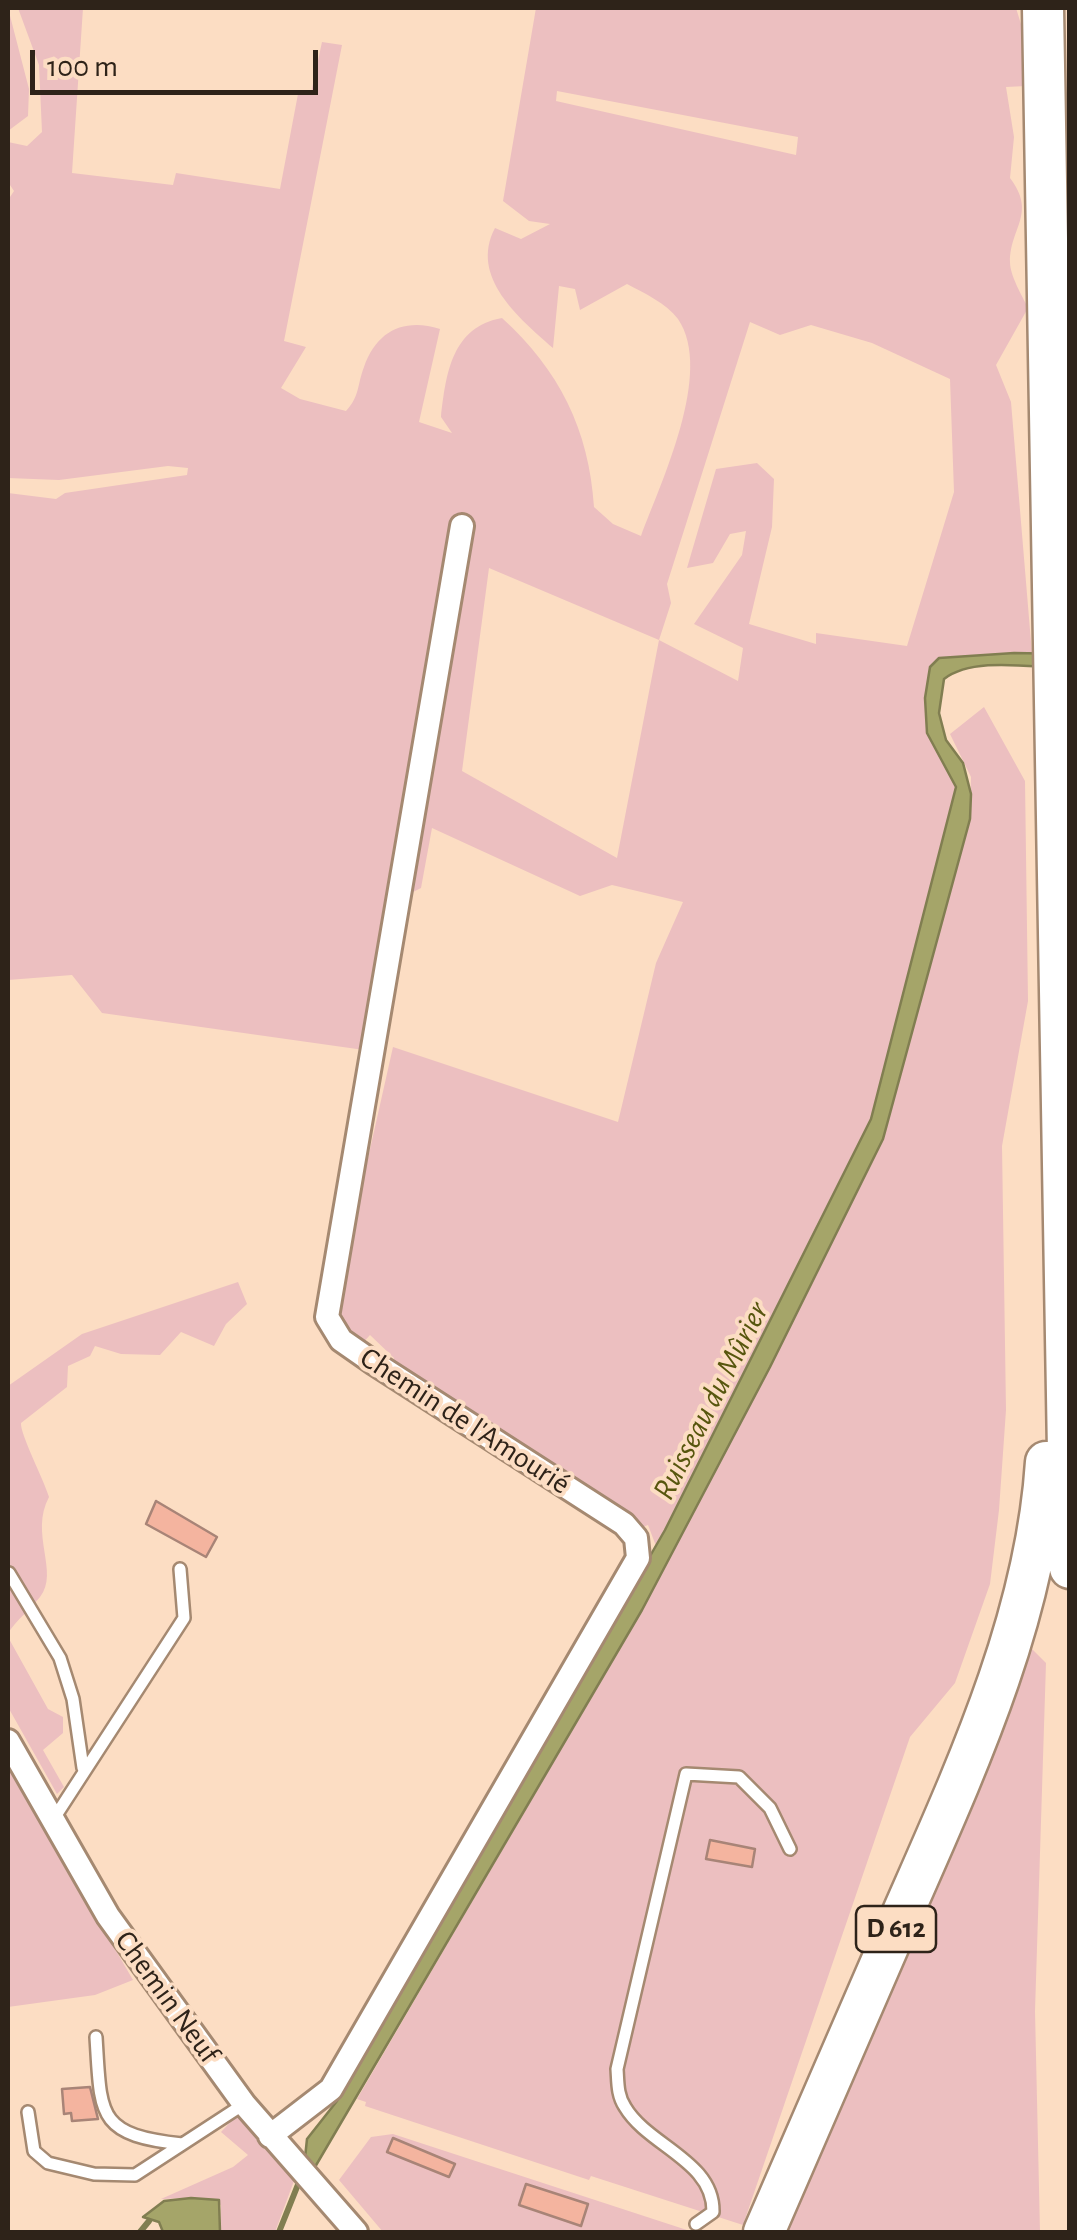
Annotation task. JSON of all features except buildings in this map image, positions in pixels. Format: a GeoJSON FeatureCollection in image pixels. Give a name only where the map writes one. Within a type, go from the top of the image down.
{"type":"FeatureCollection","features":[{"type":"Feature","properties":{"kind":"highway","name":"D 612"},"geometry":{"type":"LineString","coordinates":[[1043,8],[1070,1568]]}},
{"type":"Feature","properties":{"kind":"highway","name":"D 612"},"geometry":{"type":"LineString","coordinates":[[764,2232],[950,1804],[1032,1566],[1044,1498],[1061,1178]]}},
{"type":"Feature","properties":{"kind":"highway","name":"D 612"},"geometry":{"type":"LineString","coordinates":[[1066,1320],[1070,1393]]}},
{"type":"Feature","properties":{"kind":"street","name":"Chemin de l'Amourié"},"geometry":{"type":"LineString","coordinates":[[270,2136],[331,2089],[638,1558],[636,1538],[624,1524],[374,1364],[341,1340],[327,1316],[462,526]]}},
{"type":"Feature","properties":{"kind":"street","name":"Chemin Neuf"},"geometry":{"type":"LineString","coordinates":[[8,1740],[108,1916],[244,2104],[356,2232]]}},
{"type":"Feature","properties":{"kind":"lane"},"geometry":{"type":"LineString","coordinates":[[52,1821],[184,1618],[180,1570]]}},
{"type":"Feature","properties":{"kind":"lane"},"geometry":{"type":"LineString","coordinates":[[9,1573],[60,1658],[73,1699],[83,1768]]}},
{"type":"Feature","properties":{"kind":"lane"},"geometry":{"type":"LineString","coordinates":[[696,2224],[713,2212],[714,2193],[698,2173],[627,2112],[619,2096],[617,2069],[686,1774],[739,1778],[770,1808],[790,1849]]}},
{"type":"Feature","properties":{"kind":"lane"},"geometry":{"type":"LineString","coordinates":[[96,2037],[100,2100],[108,2118],[137,2139],[182,2144]]}},
{"type":"Feature","properties":{"kind":"lane"},"geometry":{"type":"LineString","coordinates":[[28,2112],[34,2151],[48,2163],[94,2174],[135,2175],[244,2104]]}},
{"type":"Feature","properties":{"kind":"shaded area"},"geometry":{"type":"Polygon","coordinates":[[[8,8],[29,89],[28,116],[8,131],[8,8]]]}},
{"type":"Feature","properties":{"kind":"shaded area"},"geometry":{"type":"Polygon","coordinates":[[[18,8],[83,8],[72,173],[173,185],[176,173],[280,189],[298,94],[311,93],[322,42],[342,45],[284,341],[306,347],[281,388],[300,399],[346,411],[356,395],[370,354],[385,336],[404,326],[440,329],[419,422],[452,433],[441,417],[455,354],[472,331],[502,318],[540,358],[567,403],[586,452],[594,507],[613,524],[641,536],[671,458],[687,397],[688,341],[678,319],[661,303],[627,284],[580,310],[575,289],[559,286],[553,348],[513,310],[493,280],[488,263],[495,228],[521,239],[550,224],[529,221],[503,201],[536,8],[1016,8],[1024,34],[1026,86],[1006,87],[1014,137],[1010,178],[1018,191],[1022,211],[1010,262],[1028,308],[996,365],[1011,402],[1032,654],[940,658],[929,735],[956,780],[956,789],[871,1119],[656,1546],[648,1525],[640,1528],[391,1366],[394,1358],[370,1335],[361,1345],[338,1320],[337,1296],[393,1047],[618,1122],[656,963],[683,902],[612,885],[580,896],[432,828],[421,888],[393,902],[364,1050],[102,1013],[72,975],[8,980],[8,493],[56,499],[65,493],[187,475],[188,468],[168,466],[59,480],[8,478],[8,200],[14,191],[8,182],[8,142],[27,146],[42,132],[39,65],[18,8]],[[557,91],[556,101],[796,155],[798,137],[557,91]],[[750,322],[667,584],[671,603],[659,640],[738,681],[743,648],[694,624],[742,555],[746,531],[730,534],[713,563],[687,568],[716,469],[757,463],[774,479],[772,527],[749,624],[816,644],[816,633],[907,646],[954,492],[950,379],[872,343],[811,325],[780,335],[750,322]],[[489,568],[462,771],[617,858],[659,640],[489,568]]]}},
{"type":"Feature","properties":{"kind":"shaded area"},"geometry":{"type":"Polygon","coordinates":[[[1069,654],[1069,668],[987,665],[944,679],[939,713],[946,740],[963,763],[971,794],[970,819],[883,1139],[770,1367],[642,1610],[315,2167],[305,2158],[307,2139],[337,2101],[665,1530],[871,1119],[956,787],[927,733],[925,698],[930,667],[939,658],[1069,654]]]}},
{"type":"Feature","properties":{"kind":"shaded area"},"geometry":{"type":"Polygon","coordinates":[[[984,707],[1025,781],[1028,1001],[1002,1146],[1006,1410],[990,1584],[955,1683],[910,1737],[743,2225],[591,2176],[589,2180],[365,2106],[366,2102],[357,2099],[642,1610],[770,1367],[883,1139],[970,819],[971,777],[950,734],[984,707]]]}},
{"type":"Feature","properties":{"kind":"shaded area"},"geometry":{"type":"Polygon","coordinates":[[[238,1282],[247,1304],[226,1324],[214,1346],[181,1332],[160,1355],[121,1354],[95,1346],[90,1356],[68,1366],[67,1387],[21,1423],[49,1497],[42,1525],[47,1576],[40,1597],[8,1633],[8,1386],[82,1334],[238,1282]]]}},
{"type":"Feature","properties":{"kind":"shaded area"},"geometry":{"type":"Polygon","coordinates":[[[8,1637],[48,1709],[63,1717],[63,1733],[43,1750],[64,1787],[57,1794],[8,1707],[8,1637]]]}},
{"type":"Feature","properties":{"kind":"shaded area"},"geometry":{"type":"Polygon","coordinates":[[[1030,1647],[1046,1663],[1035,2011],[1040,2232],[787,2232],[805,2175],[891,1995],[962,1808],[1030,1647]]]}},
{"type":"Feature","properties":{"kind":"shaded area"},"geometry":{"type":"Polygon","coordinates":[[[8,1764],[133,1980],[95,1995],[8,2007],[8,1764]]]}},
{"type":"Feature","properties":{"kind":"shaded area"},"geometry":{"type":"Polygon","coordinates":[[[239,2113],[294,2181],[275,2232],[220,2232],[221,2205],[191,2198],[161,2199],[233,2167],[248,2155],[221,2132],[239,2113]]]}},
{"type":"Feature","properties":{"kind":"shaded area"},"geometry":{"type":"Polygon","coordinates":[[[393,2134],[693,2232],[383,2232],[339,2180],[371,2137],[393,2134]]]}},
{"type":"Feature","properties":{"kind":"shaded area"},"geometry":{"type":"Polygon","coordinates":[[[219,2200],[220,2232],[163,2232],[159,2222],[143,2217],[164,2201],[219,2200]]]}},
{"type":"Feature","properties":{"kind":"waterway","name":"Ruisseau du Mûrier"},"geometry":{"type":"LineString","coordinates":[[279,2232],[301,2177]]}},
{"type":"Feature","properties":{"kind":"waterway"},"geometry":{"type":"LineString","coordinates":[[140,2232],[149,2221]]}}]}
